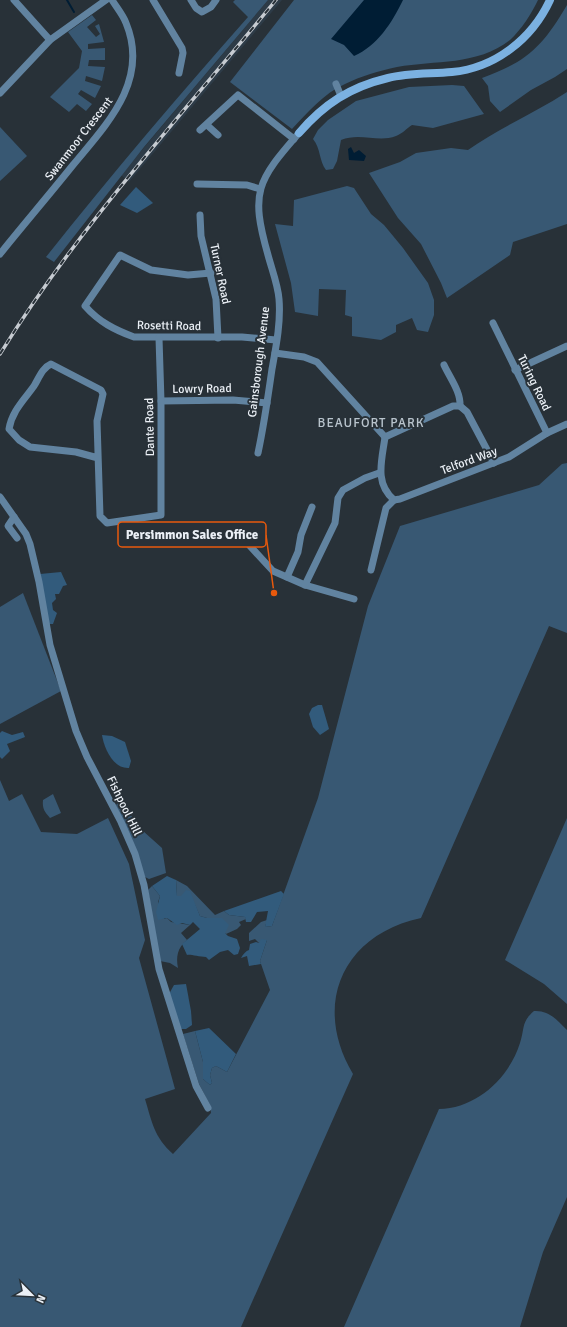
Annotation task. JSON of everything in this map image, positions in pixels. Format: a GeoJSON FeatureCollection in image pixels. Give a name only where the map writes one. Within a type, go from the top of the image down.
{"type":"FeatureCollection","features":[{"type":"Feature","properties":{"kind":"street"},"geometry":{"type":"LineString","coordinates":[[14,0],[50,40]]}},
{"type":"Feature","properties":{"kind":"street"},"geometry":{"type":"LineString","coordinates":[[0,93],[50,40],[106,0]]}},
{"type":"Feature","properties":{"kind":"street","name":"Swanmoor Crescent"},"geometry":{"type":"LineString","coordinates":[[0,254],[106,125],[123,100],[131,72],[132,48],[126,23],[112,0]]}},
{"type":"Feature","properties":{"kind":"street"},"geometry":{"type":"LineString","coordinates":[[153,0],[183,50],[179,73]]}},
{"type":"Feature","properties":{"kind":"street"},"geometry":{"type":"LineString","coordinates":[[192,1],[199,11],[205,12],[214,4],[216,0]]}},
{"type":"Feature","properties":{"kind":"street","name":"Gainsborough Avenue"},"geometry":{"type":"LineString","coordinates":[[258,453],[275,353],[279,299],[259,218],[258,203],[260,189],[277,158],[328,103],[341,96],[372,82],[389,77],[467,70],[484,64],[510,50],[523,40],[533,29],[550,0]]}},
{"type":"Feature","properties":{"kind":"street"},"geometry":{"type":"LineString","coordinates":[[336,84],[341,96]]}},
{"type":"Feature","properties":{"kind":"street"},"geometry":{"type":"LineString","coordinates":[[200,130],[238,95],[296,136]]}},
{"type":"Feature","properties":{"kind":"street"},"geometry":{"type":"LineString","coordinates":[[207,124],[218,135]]}},
{"type":"Feature","properties":{"kind":"street"},"geometry":{"type":"LineString","coordinates":[[197,184],[247,185],[260,189]]}},
{"type":"Feature","properties":{"kind":"street","name":"Turner Road"},"geometry":{"type":"LineString","coordinates":[[200,215],[201,236],[216,299],[218,338]]}},
{"type":"Feature","properties":{"kind":"street","name":"Rosetti Road"},"geometry":{"type":"LineString","coordinates":[[211,273],[188,275],[151,270],[120,255],[84,306],[93,316],[118,332],[134,337],[276,340]]}},
{"type":"Feature","properties":{"kind":"street","name":"Turing Road"},"geometry":{"type":"LineString","coordinates":[[492,322],[547,433]]}},
{"type":"Feature","properties":{"kind":"street","name":"Dante Road"},"geometry":{"type":"LineString","coordinates":[[98,458],[100,516],[107,523],[161,515],[161,401],[159,338]]}},
{"type":"Feature","properties":{"kind":"street"},"geometry":{"type":"LineString","coordinates":[[515,370],[567,346]]}},
{"type":"Feature","properties":{"kind":"street"},"geometry":{"type":"LineString","coordinates":[[275,353],[304,357],[317,362],[385,437]]}},
{"type":"Feature","properties":{"kind":"street"},"geometry":{"type":"LineString","coordinates":[[54,365],[101,390],[103,394],[97,421],[98,458],[76,452],[30,447],[19,440],[10,428],[16,409],[47,366],[54,365]]}},
{"type":"Feature","properties":{"kind":"street"},"geometry":{"type":"LineString","coordinates":[[444,366],[458,392],[460,406]]}},
{"type":"Feature","properties":{"kind":"street","name":"Lowry Road"},"geometry":{"type":"LineString","coordinates":[[161,401],[233,400],[267,403]]}},
{"type":"Feature","properties":{"kind":"street"},"geometry":{"type":"LineString","coordinates":[[385,437],[452,406],[460,406],[467,412],[494,463]]}},
{"type":"Feature","properties":{"kind":"street"},"geometry":{"type":"LineString","coordinates":[[547,433],[567,424]]}},
{"type":"Feature","properties":{"kind":"street","name":"Telford Way"},"geometry":{"type":"LineString","coordinates":[[394,500],[509,457],[547,433]]}},
{"type":"Feature","properties":{"kind":"street"},"geometry":{"type":"LineString","coordinates":[[371,570],[386,508],[394,500],[388,495],[379,473],[385,437]]}},
{"type":"Feature","properties":{"kind":"street"},"geometry":{"type":"LineString","coordinates":[[305,585],[335,523],[338,498],[343,490],[365,478],[379,473]]}},
{"type":"Feature","properties":{"kind":"street","name":"Fishpool Hill"},"geometry":{"type":"LineString","coordinates":[[0,497],[26,534],[32,550],[50,645],[76,731],[87,757],[121,822],[135,854],[144,885],[159,969],[196,1086],[208,1108]]}},
{"type":"Feature","properties":{"kind":"street"},"geometry":{"type":"LineString","coordinates":[[287,577],[298,552],[301,535],[312,508]]}},
{"type":"Feature","properties":{"kind":"street"},"geometry":{"type":"LineString","coordinates":[[14,517],[8,526],[16,538]]}},
{"type":"Feature","properties":{"kind":"street"},"geometry":{"type":"LineString","coordinates":[[239,534],[273,571],[305,585],[354,600]]}},
{"type":"Feature","properties":{"kind":"shaded area"},"geometry":{"type":"Polygon","coordinates":[[[235,0],[268,0],[144,147],[54,262],[46,257],[196,76],[248,17],[233,2],[235,0]]]}},
{"type":"Feature","properties":{"kind":"shaded area"},"geometry":{"type":"Polygon","coordinates":[[[268,0],[282,0],[129,182],[121,175],[268,0]]]}},
{"type":"Feature","properties":{"kind":"shaded area"},"geometry":{"type":"Polygon","coordinates":[[[294,0],[538,0],[518,31],[510,40],[497,48],[470,58],[397,67],[357,79],[337,88],[323,98],[292,129],[230,82],[294,0]]]}},
{"type":"Feature","properties":{"kind":"shaded area"},"geometry":{"type":"Polygon","coordinates":[[[364,0],[403,0],[389,25],[377,40],[362,52],[354,56],[344,45],[331,39],[364,0]]]}},
{"type":"Feature","properties":{"kind":"shaded area"},"geometry":{"type":"Polygon","coordinates":[[[567,5],[567,69],[531,90],[500,112],[490,101],[488,86],[482,78],[511,66],[532,51],[550,31],[567,5]]]}},
{"type":"Feature","properties":{"kind":"shaded area"},"geometry":{"type":"Polygon","coordinates":[[[92,15],[96,20],[87,27],[96,37],[100,34],[95,26],[99,24],[104,42],[88,44],[88,49],[105,48],[105,60],[89,60],[88,66],[105,67],[102,81],[86,76],[85,81],[101,86],[95,98],[81,90],[78,94],[92,104],[86,111],[77,104],[69,112],[50,97],[79,68],[82,51],[68,32],[92,15]]]}},
{"type":"Feature","properties":{"kind":"shaded area"},"geometry":{"type":"Polygon","coordinates":[[[452,85],[464,86],[484,114],[433,128],[412,125],[398,135],[389,138],[355,137],[341,140],[337,161],[333,169],[326,170],[322,163],[316,143],[313,139],[318,130],[328,120],[356,101],[409,87],[452,85]]]}},
{"type":"Feature","properties":{"kind":"shaded area"},"geometry":{"type":"Polygon","coordinates":[[[567,92],[567,224],[513,242],[510,255],[447,298],[421,244],[398,218],[369,173],[400,162],[416,153],[451,148],[468,150],[567,92]]]}},
{"type":"Feature","properties":{"kind":"shaded area"},"geometry":{"type":"Polygon","coordinates":[[[0,127],[27,156],[0,181],[0,127]]]}},
{"type":"Feature","properties":{"kind":"shaded area"},"geometry":{"type":"Polygon","coordinates":[[[351,147],[354,153],[359,150],[366,156],[364,161],[349,160],[348,149],[351,147]]]}},
{"type":"Feature","properties":{"kind":"shaded area"},"geometry":{"type":"Polygon","coordinates":[[[347,186],[354,188],[371,214],[384,225],[403,248],[428,283],[434,300],[434,315],[428,332],[417,330],[412,318],[396,325],[396,332],[381,340],[352,336],[352,317],[345,315],[346,290],[319,289],[318,316],[295,312],[291,283],[275,224],[293,226],[294,200],[347,186]]]}},
{"type":"Feature","properties":{"kind":"shaded area"},"geometry":{"type":"Polygon","coordinates":[[[136,187],[153,203],[137,213],[120,205],[136,187]]]}},
{"type":"Feature","properties":{"kind":"shaded area"},"geometry":{"type":"Polygon","coordinates":[[[567,463],[567,633],[549,626],[421,918],[394,927],[371,940],[354,957],[342,976],[336,999],[335,1023],[341,1048],[353,1074],[241,1327],[0,1327],[0,780],[9,801],[22,794],[41,832],[77,834],[108,818],[129,864],[145,940],[139,958],[175,1089],[145,1099],[154,1129],[173,1154],[211,1113],[210,1105],[199,1084],[183,1034],[195,1031],[203,1062],[203,1079],[210,1085],[212,1083],[210,1075],[212,1068],[216,1066],[227,1072],[270,990],[260,961],[267,940],[259,943],[255,939],[249,941],[249,933],[261,922],[267,920],[265,927],[272,926],[318,798],[368,606],[400,526],[539,485],[562,464],[567,463]]]}},
{"type":"Feature","properties":{"kind":"shaded area"},"geometry":{"type":"Polygon","coordinates":[[[61,572],[67,585],[63,586],[59,594],[55,594],[56,599],[52,603],[53,610],[57,613],[53,624],[49,624],[40,574],[61,572]]]}},
{"type":"Feature","properties":{"kind":"shaded area"},"geometry":{"type":"Polygon","coordinates":[[[23,593],[61,691],[0,724],[0,607],[23,593]]]}},
{"type":"Feature","properties":{"kind":"shaded area"},"geometry":{"type":"Polygon","coordinates":[[[322,705],[329,729],[320,735],[313,727],[309,714],[312,708],[322,705]]]}},
{"type":"Feature","properties":{"kind":"shaded area"},"geometry":{"type":"Polygon","coordinates":[[[2,731],[12,735],[23,732],[25,737],[7,744],[10,751],[2,759],[0,757],[0,733],[2,731]]]}},
{"type":"Feature","properties":{"kind":"shaded area"},"geometry":{"type":"Polygon","coordinates":[[[102,735],[112,736],[125,742],[131,761],[129,768],[118,765],[110,757],[102,735]]]}},
{"type":"Feature","properties":{"kind":"shaded area"},"geometry":{"type":"Polygon","coordinates":[[[53,794],[61,813],[50,818],[44,810],[43,800],[53,794]]]}},
{"type":"Feature","properties":{"kind":"shaded area"},"geometry":{"type":"Polygon","coordinates":[[[120,801],[143,831],[162,848],[166,873],[149,879],[145,877],[116,805],[120,801]]]}},
{"type":"Feature","properties":{"kind":"shaded area"},"geometry":{"type":"Polygon","coordinates":[[[567,818],[567,1004],[544,984],[505,960],[567,818]]]}},
{"type":"Feature","properties":{"kind":"shaded area"},"geometry":{"type":"Polygon","coordinates":[[[167,876],[176,880],[177,896],[181,896],[186,890],[190,891],[200,916],[207,918],[222,918],[229,925],[225,933],[228,936],[237,939],[240,948],[238,954],[234,955],[228,950],[220,952],[209,960],[206,957],[187,955],[182,944],[200,929],[193,922],[190,925],[182,923],[177,925],[167,918],[158,920],[156,912],[160,896],[152,886],[167,876]]]}},
{"type":"Feature","properties":{"kind":"shaded area"},"geometry":{"type":"Polygon","coordinates":[[[176,880],[187,886],[215,915],[224,911],[229,915],[245,917],[246,919],[239,922],[241,925],[237,929],[226,934],[207,918],[200,916],[191,896],[177,896],[176,880]]]}},
{"type":"Feature","properties":{"kind":"shaded area"},"geometry":{"type":"Polygon","coordinates":[[[152,886],[160,896],[158,902],[164,919],[167,918],[171,922],[190,925],[181,933],[187,940],[179,949],[177,960],[178,968],[170,963],[160,961],[148,890],[152,886]]]}},
{"type":"Feature","properties":{"kind":"shaded area"},"geometry":{"type":"Polygon","coordinates":[[[281,891],[284,894],[272,926],[265,927],[268,911],[257,912],[251,922],[246,922],[245,917],[229,915],[224,911],[281,891]]]}},
{"type":"Feature","properties":{"kind":"shaded area"},"geometry":{"type":"Polygon","coordinates":[[[261,939],[267,940],[260,961],[261,964],[249,966],[247,956],[241,958],[249,950],[250,944],[256,942],[259,943],[261,939]]]}},
{"type":"Feature","properties":{"kind":"shaded area"},"geometry":{"type":"Polygon","coordinates":[[[186,984],[192,1025],[186,1029],[180,1029],[169,994],[174,985],[186,984]]]}},
{"type":"Feature","properties":{"kind":"shaded area"},"geometry":{"type":"Polygon","coordinates":[[[534,1011],[548,1014],[556,1019],[567,1030],[567,1197],[543,1252],[520,1327],[344,1327],[439,1109],[466,1103],[490,1089],[500,1079],[515,1056],[522,1038],[525,1022],[534,1011]]]}},
{"type":"Feature","properties":{"kind":"shaded area"},"geometry":{"type":"Polygon","coordinates":[[[209,1028],[236,1054],[227,1072],[216,1066],[212,1068],[210,1075],[212,1083],[210,1085],[203,1079],[203,1062],[195,1031],[209,1028]]]}},
{"type":"Feature","properties":{"kind":"waterway"},"geometry":{"type":"LineString","coordinates":[[67,0],[74,12]]}},
{"type":"Feature","properties":{"kind":"railway"},"geometry":{"type":"LineString","coordinates":[[0,354],[63,261],[97,216],[276,0]]}},
{"type":"Feature","properties":{"kind":"place","name":"Persimmon Sales Office"},"geometry":{"type":"Point","coordinates":[274,593]}},
{"type":"Feature","properties":{"kind":"district","name":"BEAUFORT PARK"},"geometry":{"type":"Point","coordinates":[371,423]}}]}
